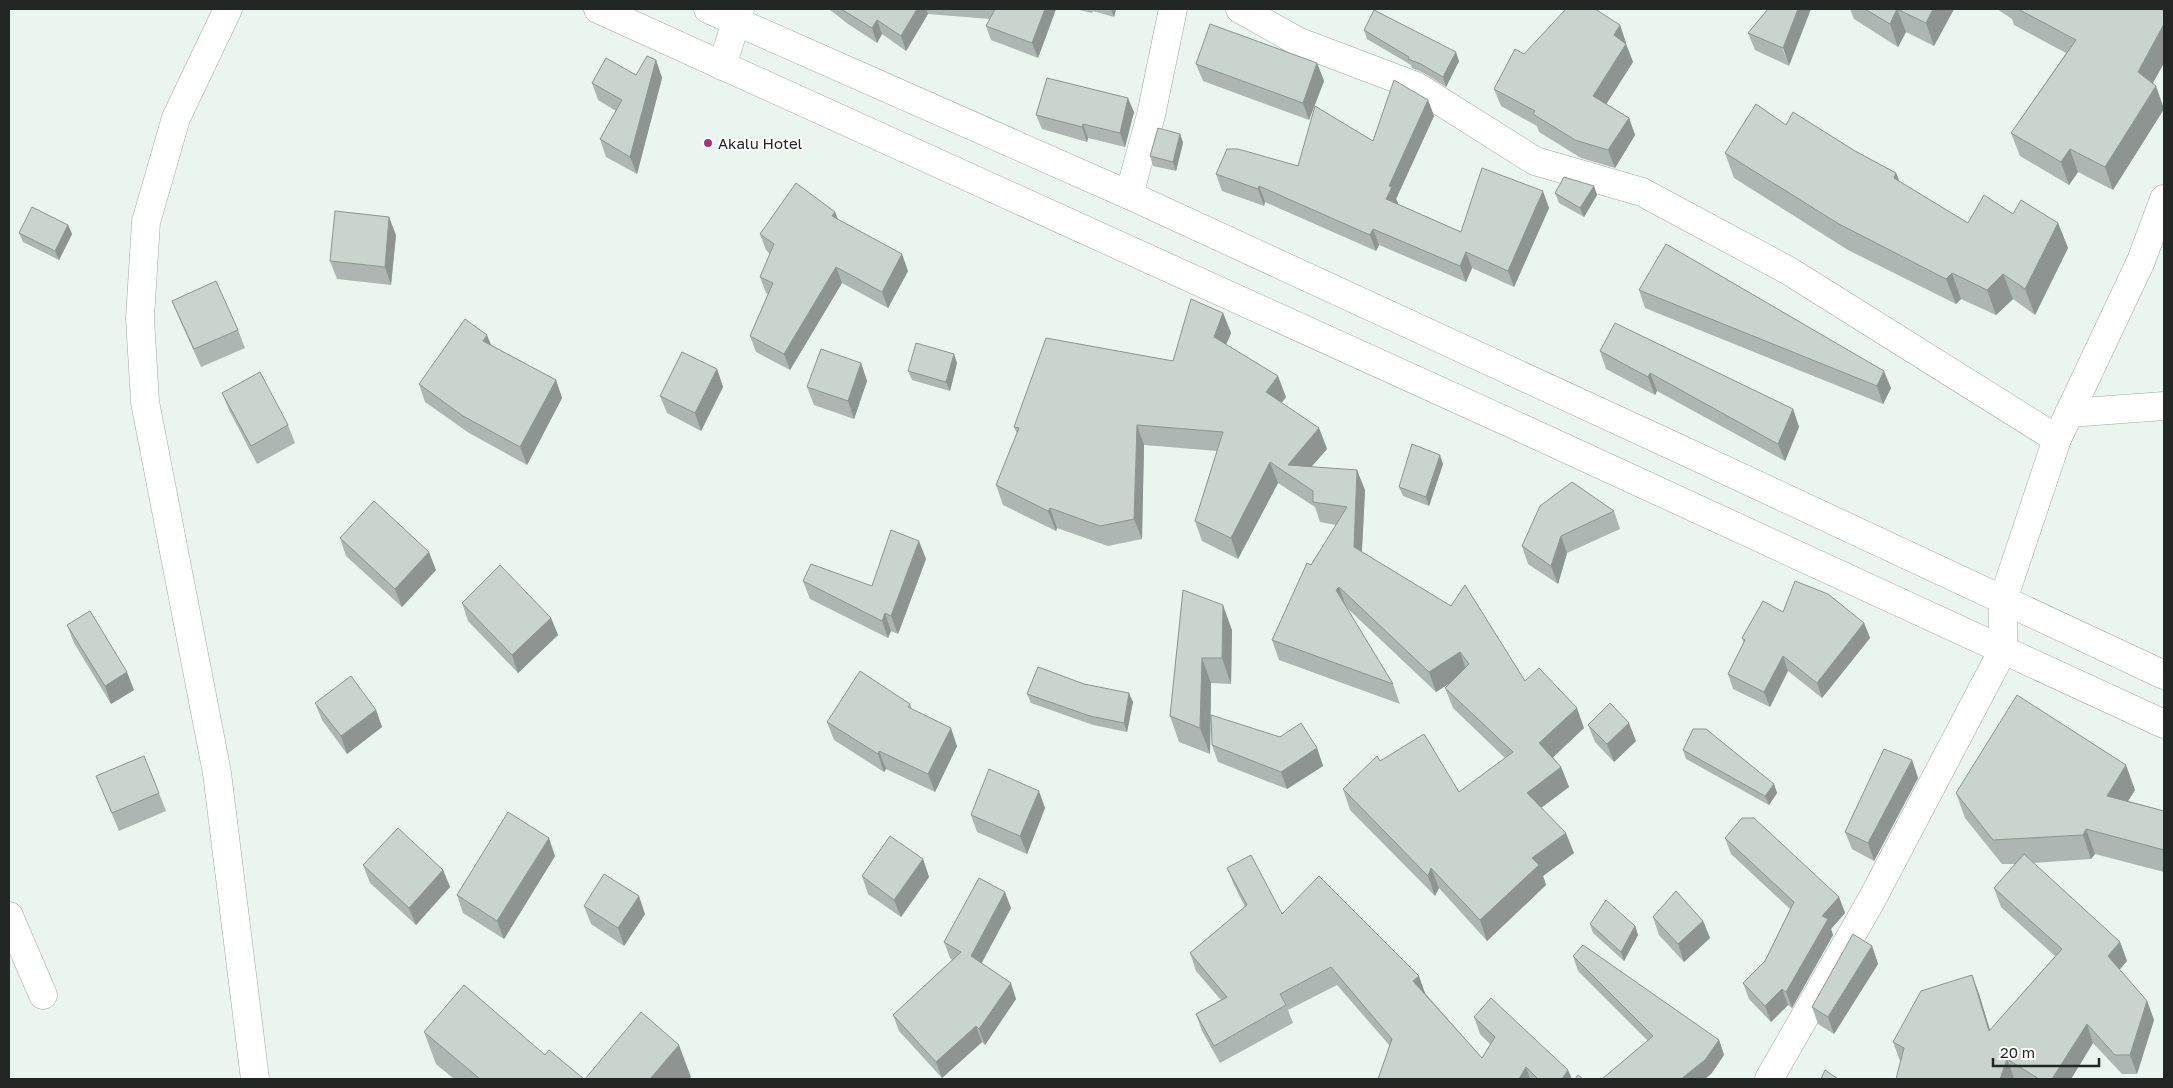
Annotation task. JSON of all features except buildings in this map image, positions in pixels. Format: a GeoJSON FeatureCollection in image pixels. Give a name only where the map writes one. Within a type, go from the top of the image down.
{"type":"FeatureCollection","features":[{"type":"Feature","properties":{"kind":"street"},"geometry":{"type":"LineString","coordinates":[[228,9],[176,118],[148,212],[140,318],[145,402],[217,773],[255,1079]]}},
{"type":"Feature","properties":{"kind":"street"},"geometry":{"type":"LineString","coordinates":[[598,9],[1521,428],[2164,724]]}},
{"type":"Feature","properties":{"kind":"street"},"geometry":{"type":"LineString","coordinates":[[708,9],[737,15],[2164,676]]}},
{"type":"Feature","properties":{"kind":"street"},"geometry":{"type":"LineString","coordinates":[[1129,195],[1151,115],[1173,9]]}},
{"type":"Feature","properties":{"kind":"street"},"geometry":{"type":"LineString","coordinates":[[1240,9],[1297,41],[1416,86],[1535,161],[1642,192],[1789,271],[2057,438]]}},
{"type":"Feature","properties":{"kind":"street"},"geometry":{"type":"LineString","coordinates":[[722,66],[737,15]]}},
{"type":"Feature","properties":{"kind":"street"},"geometry":{"type":"LineString","coordinates":[[1769,1079],[1871,901],[2003,650],[2003,600],[2057,438],[2141,261],[2164,199]]}},
{"type":"Feature","properties":{"kind":"street"},"geometry":{"type":"LineString","coordinates":[[2069,413],[2164,406]]}},
{"type":"Feature","properties":{"kind":"street"},"geometry":{"type":"LineString","coordinates":[[9,916],[43,995]]}},
{"type":"Feature","properties":{"kind":"place","name":"Akalu Hotel"},"geometry":{"type":"Point","coordinates":[708,143]}}]}
